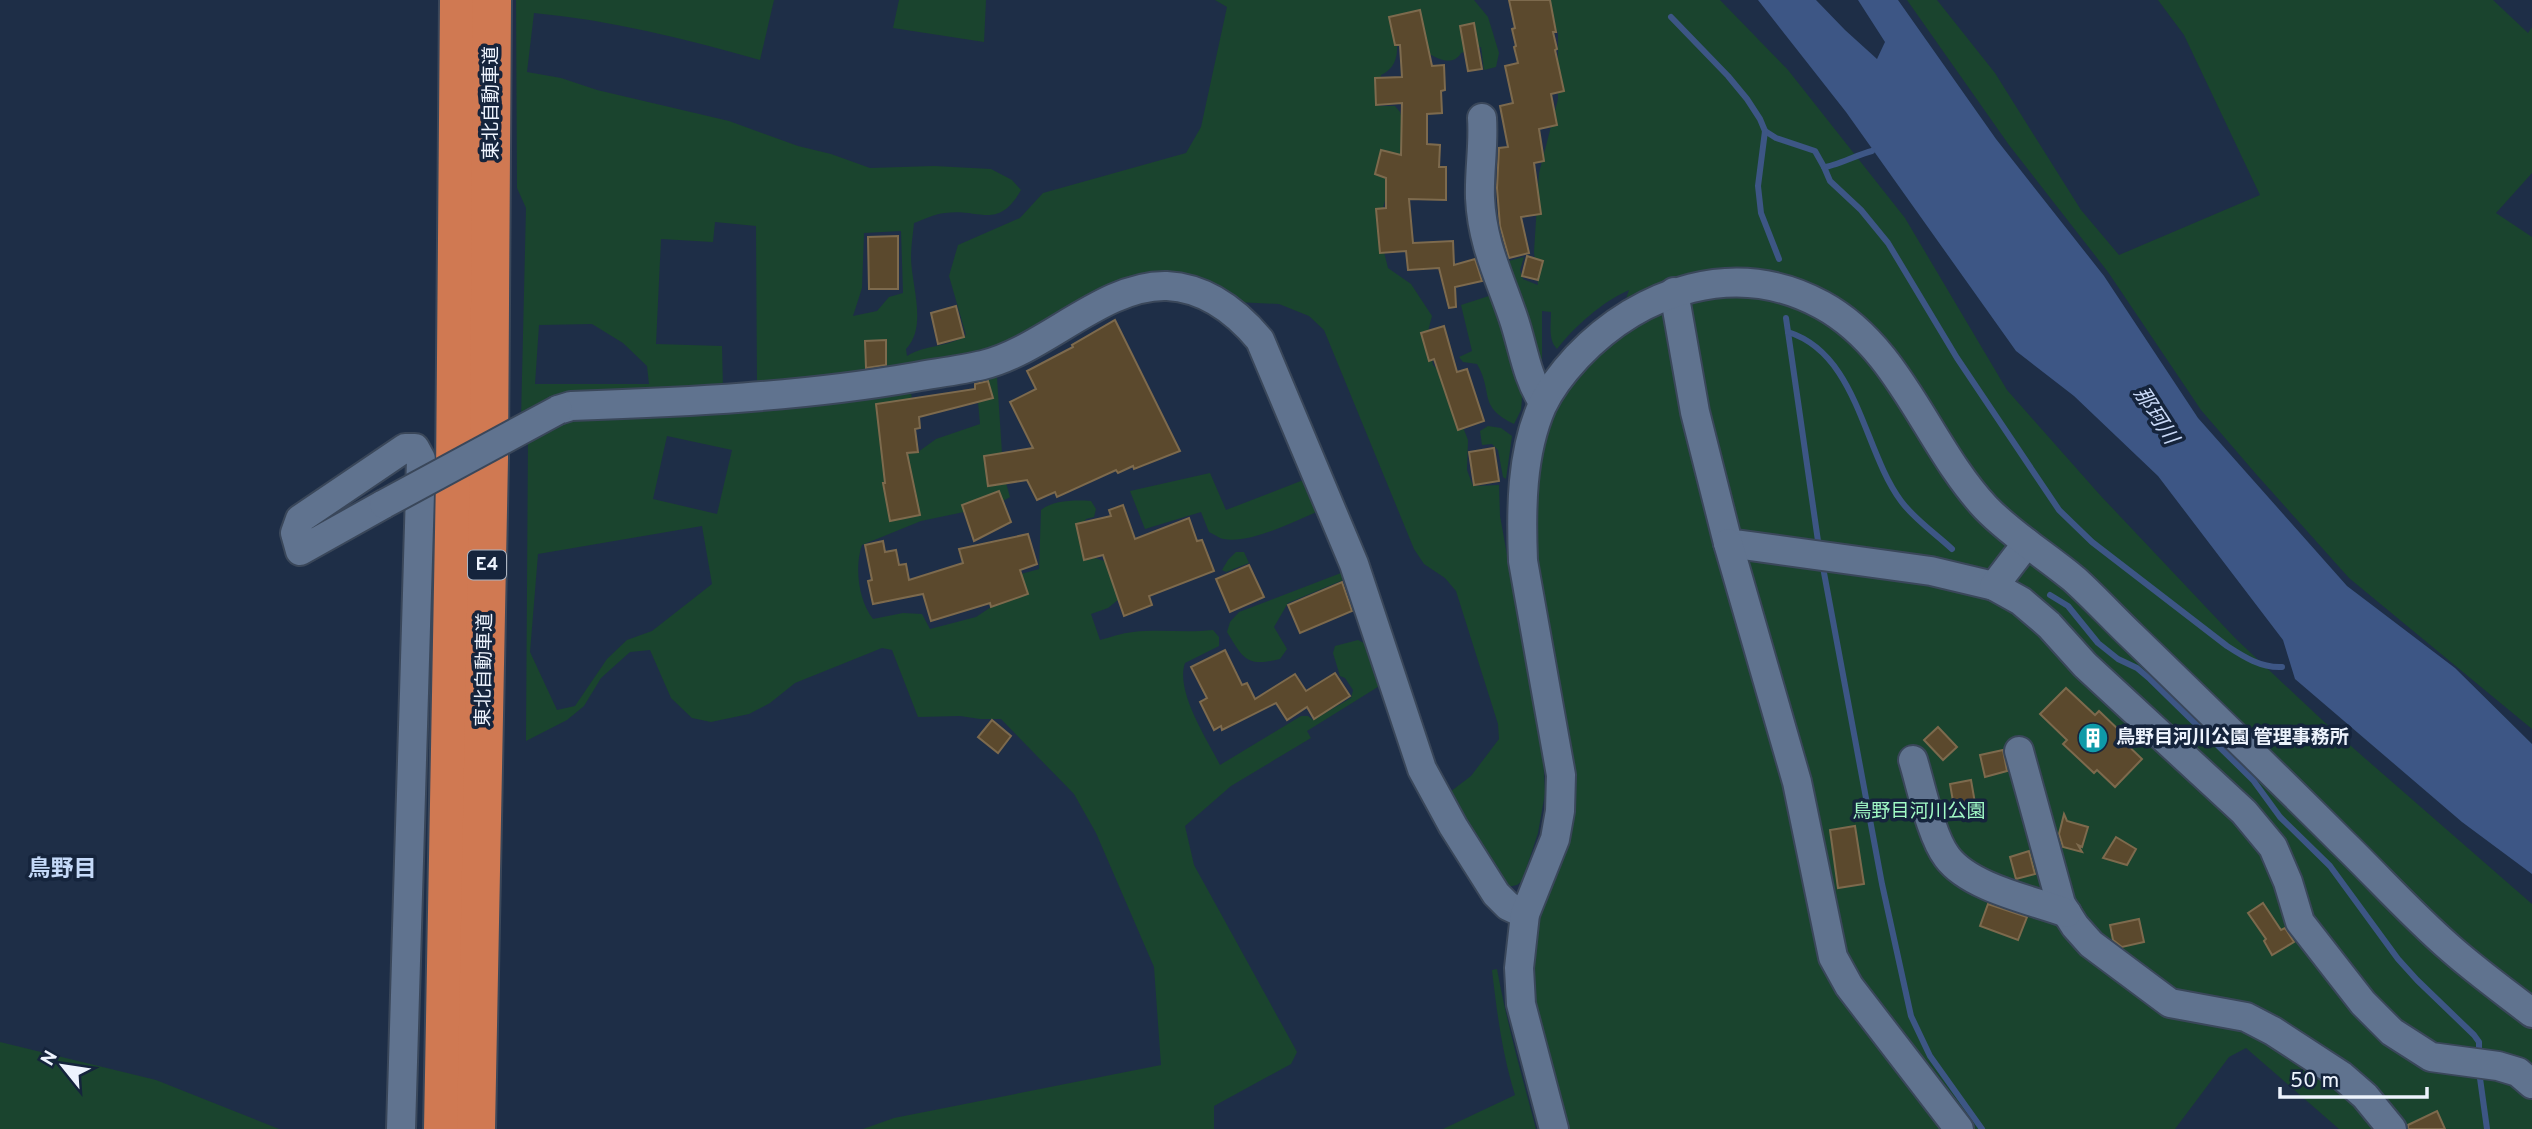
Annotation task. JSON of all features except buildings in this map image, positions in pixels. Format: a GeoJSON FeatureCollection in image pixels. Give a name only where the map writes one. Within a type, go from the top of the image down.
{"type":"FeatureCollection","features":[{"type":"Feature","properties":{"kind":"highway","name":"東北自動車道"},"geometry":{"type":"LineString","coordinates":[[443,1129],[455,478],[458,0]]}},
{"type":"Feature","properties":{"kind":"highway","name":"東北自動車道"},"geometry":{"type":"LineString","coordinates":[[476,1129],[489,457],[492,0]]}},
{"type":"Feature","properties":{"kind":"street"},"geometry":{"type":"LineString","coordinates":[[1482,118],[1484,141],[1480,198],[1484,234],[1493,267],[1513,317],[1532,386],[1543,402]]}},
{"type":"Feature","properties":{"kind":"street"},"geometry":{"type":"LineString","coordinates":[[1554,1129],[1521,1004],[1519,968],[1525,914],[1555,839],[1560,811],[1561,775],[1523,561],[1521,526],[1530,439],[1543,402],[1569,366],[1598,336],[1637,308],[1674,292],[1715,284],[1752,284],[1783,289],[1822,305],[1856,328],[1879,352],[1968,489],[1990,512],[2075,580],[2448,946],[2532,1013]]}},
{"type":"Feature","properties":{"kind":"street"},"geometry":{"type":"LineString","coordinates":[[401,1129],[421,459],[415,448],[405,448],[300,519],[295,533],[300,551],[384,504],[558,410],[571,407],[799,394],[980,365],[1020,352],[1117,297],[1143,288],[1186,288],[1205,295],[1234,311],[1259,340],[1354,564],[1422,769],[1453,826],[1496,894],[1508,906],[1525,914]]}},
{"type":"Feature","properties":{"kind":"street"},"geometry":{"type":"LineString","coordinates":[[1674,292],[1695,412],[1728,543],[1797,782],[1833,957],[1849,986],[1959,1129]]}},
{"type":"Feature","properties":{"kind":"street"},"geometry":{"type":"LineString","coordinates":[[1728,543],[1931,571],[1994,586],[2021,601],[2049,625],[2085,665],[2244,813],[2273,847],[2288,882],[2300,922],[2363,1003],[2392,1032],[2431,1057],[2518,1072],[2532,1084]]}},
{"type":"Feature","properties":{"kind":"street"},"geometry":{"type":"LineString","coordinates":[[1994,586],[2027,543]]}},
{"type":"Feature","properties":{"kind":"street"},"geometry":{"type":"LineString","coordinates":[[2019,751],[2061,904],[2091,944],[2171,1003],[2246,1017],[2273,1031],[2342,1076],[2382,1114],[2392,1129]]}},
{"type":"Feature","properties":{"kind":"street"},"geometry":{"type":"LineString","coordinates":[[1913,760],[1939,844],[1947,858],[1983,883],[2067,913]]}},
{"type":"Feature","properties":{"kind":"green space"},"geometry":{"type":"Polygon","coordinates":[[[516,0],[774,0],[760,60],[648,31],[534,13],[527,72],[561,78],[597,90],[729,121],[870,168],[934,166],[991,169],[1012,180],[1021,190],[1013,203],[996,214],[945,213],[914,223],[911,257],[917,317],[913,340],[906,349],[907,356],[966,335],[949,276],[958,245],[1020,218],[1043,193],[1186,153],[1201,127],[1227,7],[1215,0],[1474,0],[1488,17],[1499,53],[1496,67],[1484,70],[1481,47],[1447,61],[1428,53],[1395,27],[1397,54],[1392,66],[1381,75],[1378,106],[1395,106],[1400,112],[1406,132],[1406,153],[1394,170],[1380,218],[1388,268],[1411,284],[1432,316],[1427,335],[1433,365],[1442,374],[1468,440],[1467,470],[1473,486],[1499,485],[1500,516],[1543,754],[1545,793],[1538,833],[1522,881],[1508,887],[1446,795],[1471,776],[1499,739],[1498,724],[1456,591],[1445,578],[1424,564],[1414,549],[1324,330],[1309,316],[1279,304],[1236,302],[1166,277],[1002,352],[909,375],[912,400],[886,457],[918,452],[936,439],[980,424],[978,402],[992,398],[986,371],[992,371],[997,378],[1002,453],[984,456],[988,486],[1006,483],[1010,497],[1003,501],[999,492],[962,505],[964,512],[921,521],[862,545],[858,564],[859,584],[864,603],[873,619],[903,613],[922,614],[930,629],[976,617],[991,607],[1027,594],[1021,574],[1039,569],[1041,510],[1058,502],[1091,501],[1096,509],[1094,517],[1086,519],[1078,533],[1086,555],[1110,563],[1119,599],[1108,608],[1091,614],[1100,640],[1153,631],[1213,630],[1219,637],[1219,646],[1185,663],[1183,674],[1188,701],[1220,765],[1301,716],[1308,716],[1313,720],[1351,698],[1353,690],[1345,678],[1340,676],[1333,653],[1335,646],[1358,640],[1366,644],[1381,685],[1307,731],[1311,738],[1231,786],[1185,826],[1194,865],[1297,1052],[1291,1064],[1214,1106],[1214,1129],[863,1129],[894,1118],[1161,1065],[1154,967],[1096,833],[1074,794],[1001,719],[918,717],[892,650],[882,648],[795,683],[770,703],[749,714],[711,722],[692,718],[671,698],[650,650],[630,652],[601,678],[584,706],[567,720],[526,741],[528,435],[521,419],[526,208],[517,188],[516,0]],[[715,222],[713,242],[661,239],[656,344],[722,346],[723,390],[757,387],[756,226],[715,222]],[[901,231],[864,233],[862,288],[853,316],[877,311],[889,297],[903,293],[901,231]],[[592,324],[539,325],[535,384],[649,384],[647,366],[623,343],[592,324]],[[870,344],[875,375],[887,374],[887,345],[870,344]],[[667,436],[653,499],[717,514],[732,450],[667,436]],[[702,526],[538,554],[530,652],[557,710],[575,706],[607,659],[627,640],[652,631],[712,584],[702,526]]]}},
{"type":"Feature","properties":{"kind":"green space"},"geometry":{"type":"Polygon","coordinates":[[[899,0],[986,0],[984,42],[893,28],[899,0]]]}},
{"type":"Feature","properties":{"kind":"green space","name":"鳥野目河川公園"},"geometry":{"type":"Polygon","coordinates":[[[1543,0],[1720,0],[1788,70],[1905,218],[2007,390],[2100,495],[2236,639],[2336,733],[2532,904],[2532,1129],[2339,1129],[2246,1048],[2229,1057],[2175,1129],[1560,1129],[1532,1007],[1528,938],[1570,776],[1536,543],[1537,478],[1547,427],[1571,384],[1595,355],[1611,344],[1629,290],[1590,315],[1557,349],[1551,337],[1551,312],[1542,311],[1542,365],[1539,377],[1497,264],[1524,257],[1520,270],[1523,279],[1538,285],[1534,252],[1539,173],[1558,99],[1558,33],[1543,0]]]}},
{"type":"Feature","properties":{"kind":"green space"},"geometry":{"type":"Polygon","coordinates":[[[1907,0],[1937,0],[1995,73],[2081,210],[2119,255],[2260,195],[2184,35],[2158,0],[2493,0],[2528,33],[2532,27],[2532,173],[2496,213],[2532,237],[2532,729],[2349,578],[2201,410],[2108,272],[2009,145],[1907,0]]]}},
{"type":"Feature","properties":{"kind":"green space"},"geometry":{"type":"Polygon","coordinates":[[[1498,293],[1523,386],[1521,410],[1514,424],[1502,417],[1491,405],[1477,364],[1463,362],[1459,357],[1472,351],[1461,305],[1498,293]]]}},
{"type":"Feature","properties":{"kind":"green space"},"geometry":{"type":"Polygon","coordinates":[[[1488,426],[1501,428],[1512,436],[1506,479],[1503,477],[1498,450],[1492,444],[1482,445],[1480,431],[1488,426]]]}},
{"type":"Feature","properties":{"kind":"green space"},"geometry":{"type":"Polygon","coordinates":[[[1210,473],[1226,510],[1306,479],[1319,511],[1272,531],[1235,540],[1222,539],[1209,532],[1201,512],[1145,529],[1130,491],[1210,473]]]}},
{"type":"Feature","properties":{"kind":"green space"},"geometry":{"type":"Polygon","coordinates":[[[1322,524],[1348,578],[1288,603],[1274,627],[1287,649],[1280,659],[1260,662],[1248,659],[1227,632],[1230,622],[1239,612],[1341,573],[1322,524]]]}},
{"type":"Feature","properties":{"kind":"green space"},"geometry":{"type":"Polygon","coordinates":[[[1236,552],[1244,552],[1249,563],[1226,572],[1222,570],[1228,560],[1236,552]]]}},
{"type":"Feature","properties":{"kind":"green space"},"geometry":{"type":"Polygon","coordinates":[[[1497,969],[1536,1129],[1443,1129],[1515,1095],[1498,1017],[1492,970],[1497,969]]]}},
{"type":"Feature","properties":{"kind":"green space"},"geometry":{"type":"Polygon","coordinates":[[[0,1042],[156,1080],[279,1129],[0,1129],[0,1042]]]}},
{"type":"Feature","properties":{"kind":"water","name":"那珂川"},"geometry":{"type":"Polygon","coordinates":[[[1758,0],[1816,0],[1877,59],[1885,42],[1858,0],[1898,0],[1996,139],[2104,276],[2198,418],[2347,586],[2455,668],[2532,744],[2532,874],[2462,822],[2295,679],[2283,640],[2158,476],[2074,396],[2016,351],[1846,112],[1758,0]]]}},
{"type":"Feature","properties":{"kind":"waterway"},"geometry":{"type":"LineString","coordinates":[[1671,17],[1747,99],[1765,131],[1776,138],[1815,151],[1824,167],[1872,151]]}},
{"type":"Feature","properties":{"kind":"waterway"},"geometry":{"type":"LineString","coordinates":[[1765,131],[1758,186],[1761,213],[1779,259]]}},
{"type":"Feature","properties":{"kind":"waterway"},"geometry":{"type":"LineString","coordinates":[[1824,167],[1830,181],[1861,210],[1888,243],[1957,358],[2059,510],[2092,542],[2227,646],[2260,664],[2282,667]]}},
{"type":"Feature","properties":{"kind":"waterway"},"geometry":{"type":"LineString","coordinates":[[1786,318],[1819,548]]}},
{"type":"Feature","properties":{"kind":"waterway"},"geometry":{"type":"LineString","coordinates":[[1788,332],[1811,343],[1830,361],[1844,382],[1888,480],[1901,501],[1952,549]]}},
{"type":"Feature","properties":{"kind":"waterway"},"geometry":{"type":"LineString","coordinates":[[1822,562],[1882,884],[1911,1016],[1930,1056],[1982,1129]]}},
{"type":"Feature","properties":{"kind":"waterway"},"geometry":{"type":"LineString","coordinates":[[2050,595],[2068,606],[2098,643],[2150,679],[2253,780],[2280,817],[2330,866],[2398,959],[2474,1035],[2479,1042],[2479,1056]]}},
{"type":"Feature","properties":{"kind":"waterway"},"geometry":{"type":"LineString","coordinates":[[2479,1071],[2487,1129]]}},
{"type":"Feature","properties":{"kind":"place","name":"鳥野目河川公園 管理事務所"},"geometry":{"type":"Point","coordinates":[2093,738]}},
{"type":"Feature","properties":{"kind":"district","name":"鳥野目"},"geometry":{"type":"Point","coordinates":[62,870]}}]}
